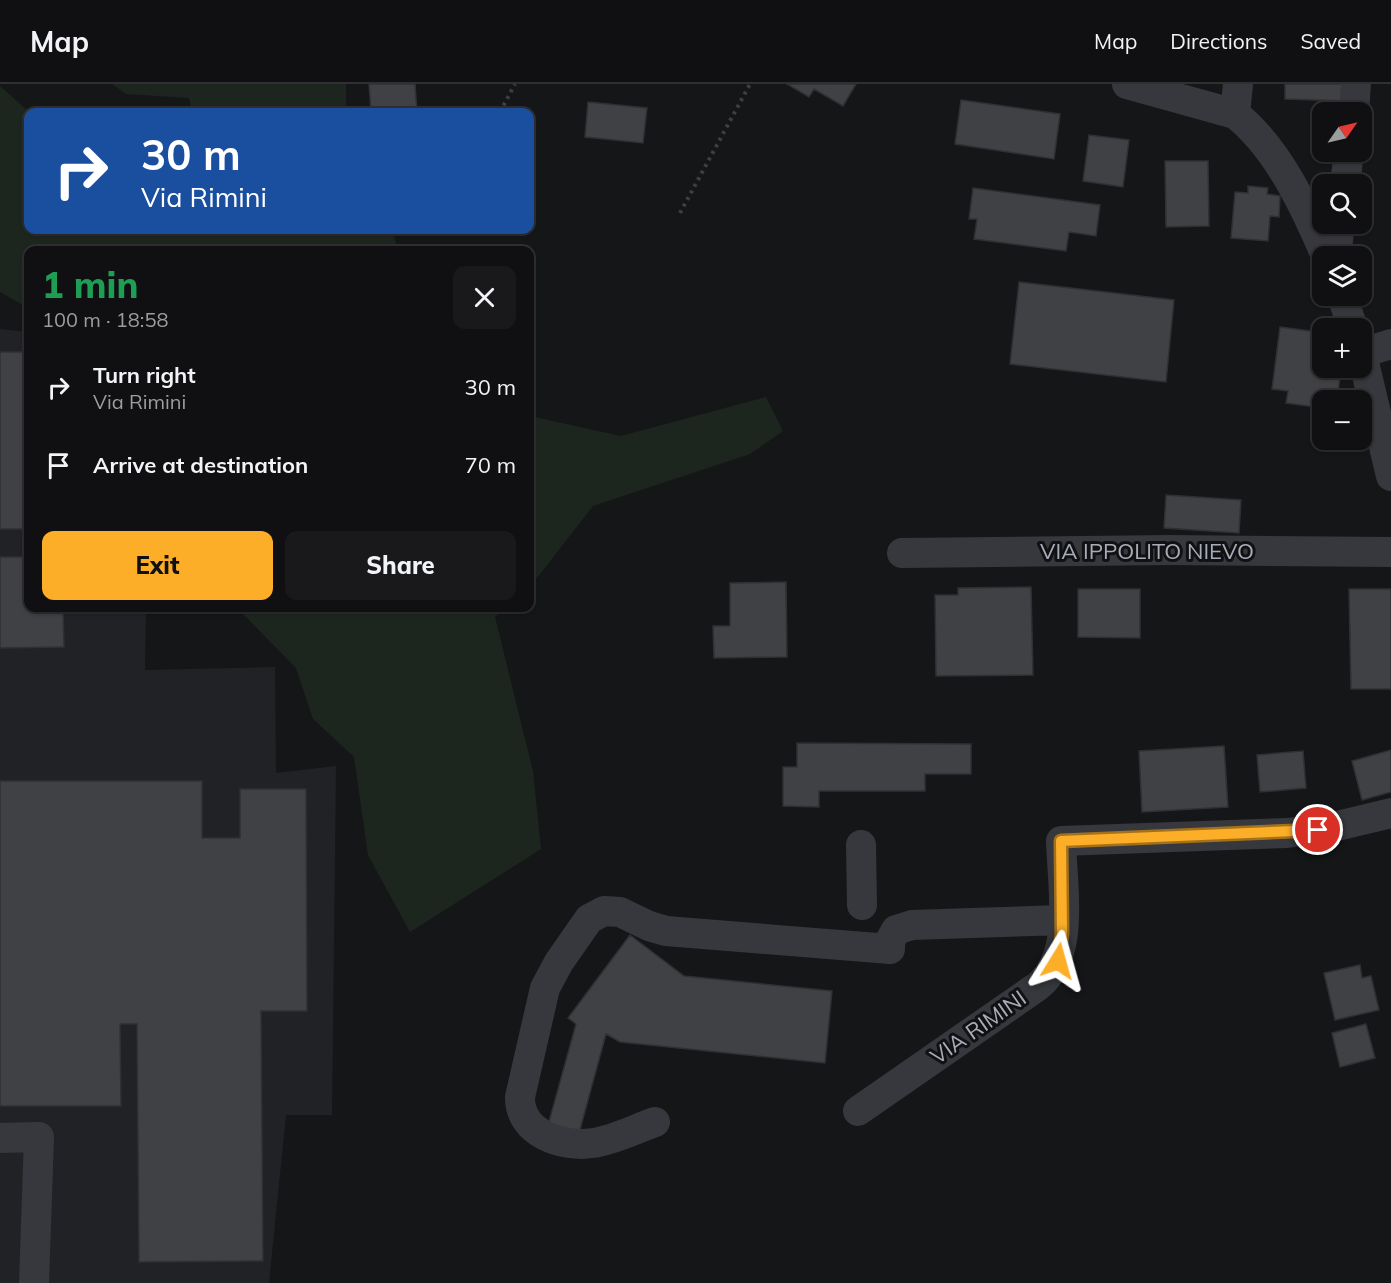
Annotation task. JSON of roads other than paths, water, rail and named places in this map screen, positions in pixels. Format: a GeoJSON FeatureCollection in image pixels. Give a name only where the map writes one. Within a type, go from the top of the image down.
{"type":"FeatureCollection","features":[{"type":"Feature","properties":{"kind":"street"},"geometry":{"type":"LineString","coordinates":[[1127,84],[1235,114],[1273,156],[1321,246]]}},
{"type":"Feature","properties":{"kind":"street"},"geometry":{"type":"LineString","coordinates":[[1235,114],[1238,84]]}},
{"type":"Feature","properties":{"kind":"street"},"geometry":{"type":"LineString","coordinates":[[1355,102],[1356,84]]}},
{"type":"Feature","properties":{"kind":"street"},"geometry":{"type":"LineString","coordinates":[[1372,350],[1391,344]]}},
{"type":"Feature","properties":{"kind":"street"},"geometry":{"type":"LineString","coordinates":[[1368,378],[1391,476]]}},
{"type":"Feature","properties":{"kind":"street","name":"VIA IPPOLITO NIEVO"},"geometry":{"type":"LineString","coordinates":[[902,553],[1169,550],[1391,552]]}},
{"type":"Feature","properties":{"kind":"street","name":"VIA RIMINI"},"geometry":{"type":"LineString","coordinates":[[858,1111],[1044,981],[1060,955],[1063,920],[1061,841],[1287,833],[1333,827],[1391,813]]}},
{"type":"Feature","properties":{"kind":"street"},"geometry":{"type":"LineString","coordinates":[[861,845],[862,905]]}},
{"type":"Feature","properties":{"kind":"street"},"geometry":{"type":"LineString","coordinates":[[655,1122],[596,1143],[575,1144],[540,1133],[526,1121],[522,1112],[520,1097],[540,999],[551,974],[589,918],[604,911],[613,911],[666,931],[893,939],[912,925],[1063,920]]}},
{"type":"Feature","properties":{"kind":"street"},"geometry":{"type":"LineString","coordinates":[[0,1138],[39,1137],[34,1283]]}}]}
